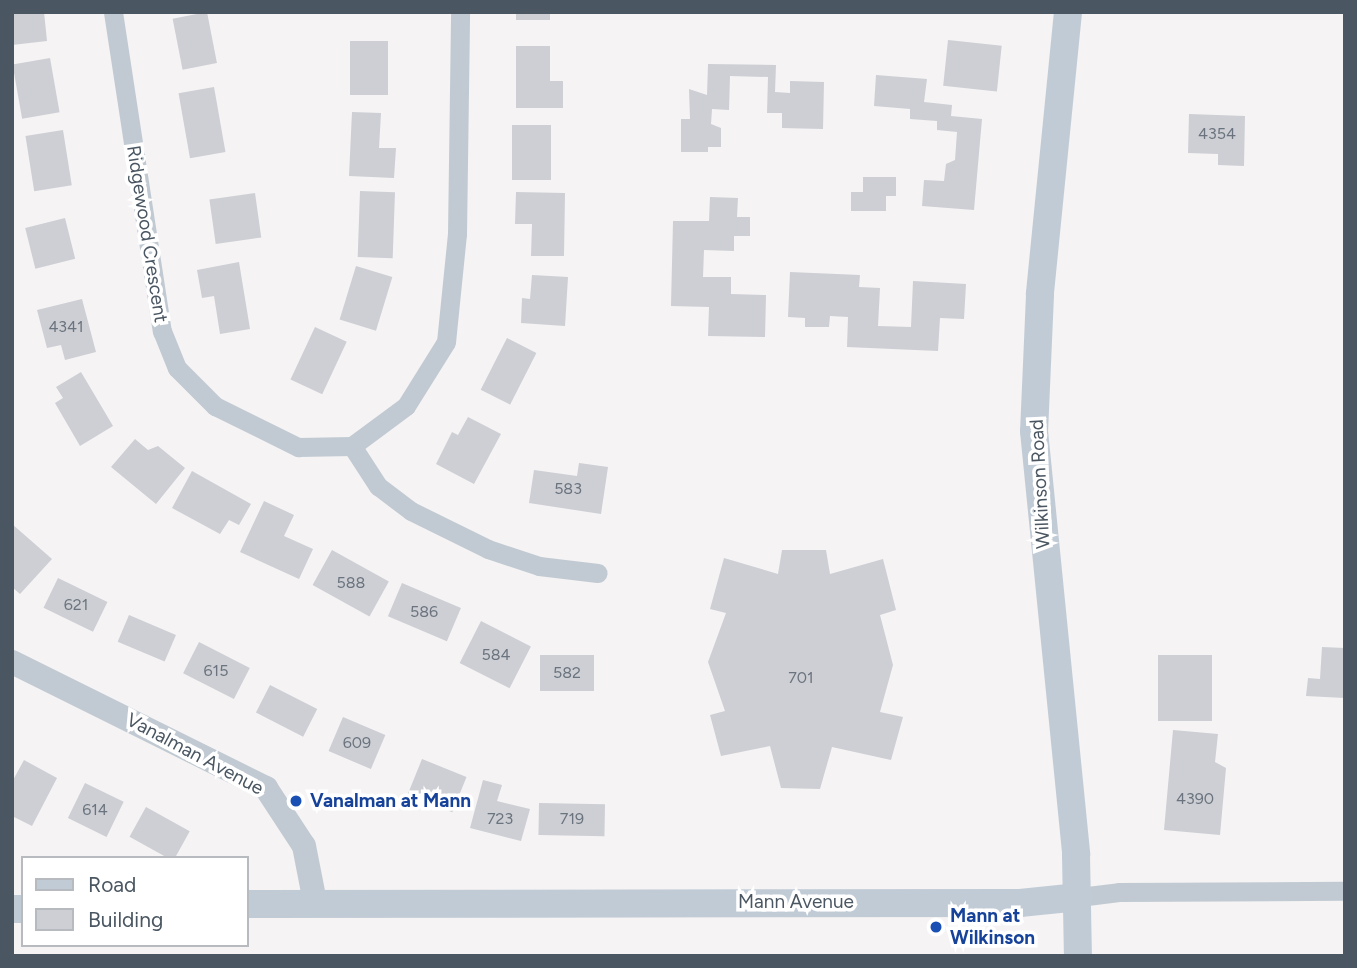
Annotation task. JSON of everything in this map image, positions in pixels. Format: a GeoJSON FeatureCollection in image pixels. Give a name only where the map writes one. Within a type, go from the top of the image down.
{"type":"FeatureCollection","features":[{"type":"Feature","properties":{"kind":"main road","name":"Wilkinson Road"},"geometry":{"type":"LineString","coordinates":[[1068,12],[1040,295],[1034,431],[1079,897],[1078,956]]}},
{"type":"Feature","properties":{"kind":"main road","name":"Mann Avenue"},"geometry":{"type":"LineString","coordinates":[[248,904],[1007,903],[1079,897]]}},
{"type":"Feature","properties":{"kind":"street","name":"Ridgewood Crescent"},"geometry":{"type":"LineString","coordinates":[[113,12],[162,331],[177,368],[215,406],[298,447],[352,446]]}},
{"type":"Feature","properties":{"kind":"street"},"geometry":{"type":"LineString","coordinates":[[460,12],[457,234],[446,342],[406,406],[352,446],[378,486],[411,510],[488,549],[539,566],[598,573]]}},
{"type":"Feature","properties":{"kind":"street","name":"Vanalman Avenue"},"geometry":{"type":"LineString","coordinates":[[12,662],[266,788],[304,846],[315,902]]}},
{"type":"Feature","properties":{"kind":"street","name":"Mann Avenue"},"geometry":{"type":"LineString","coordinates":[[1079,897],[1119,892],[1345,891]]}},
{"type":"Feature","properties":{"kind":"building"},"geometry":{"type":"Polygon","coordinates":[[[12,12],[44,12],[47,41],[12,45],[12,12]]]}},
{"type":"Feature","properties":{"kind":"building"},"geometry":{"type":"Polygon","coordinates":[[[207,12],[217,63],[183,70],[173,19],[207,12]]]}},
{"type":"Feature","properties":{"kind":"building"},"geometry":{"type":"Polygon","coordinates":[[[516,12],[550,12],[550,20],[516,20],[516,12]]]}},
{"type":"Feature","properties":{"kind":"building"},"geometry":{"type":"Polygon","coordinates":[[[948,40],[1002,46],[997,91],[943,86],[948,40]]]}},
{"type":"Feature","properties":{"kind":"building"},"geometry":{"type":"Polygon","coordinates":[[[350,41],[388,41],[388,95],[350,95],[350,41]]]}},
{"type":"Feature","properties":{"kind":"building"},"geometry":{"type":"Polygon","coordinates":[[[516,46],[550,46],[550,81],[563,81],[563,108],[516,108],[516,46]]]}},
{"type":"Feature","properties":{"kind":"building"},"geometry":{"type":"Polygon","coordinates":[[[50,58],[60,112],[22,119],[13,65],[50,58]]]}},
{"type":"Feature","properties":{"kind":"building"},"geometry":{"type":"Polygon","coordinates":[[[708,64],[776,65],[775,92],[790,93],[790,81],[824,82],[823,129],[782,128],[782,113],[767,113],[768,77],[730,76],[729,110],[712,109],[711,124],[721,128],[721,147],[708,147],[708,152],[681,152],[681,119],[690,119],[689,89],[707,95],[708,64]]]}},
{"type":"Feature","properties":{"kind":"building"},"geometry":{"type":"Polygon","coordinates":[[[876,75],[927,79],[924,102],[952,105],[951,116],[982,119],[974,210],[922,206],[924,180],[944,181],[946,164],[955,160],[957,132],[937,130],[937,121],[910,119],[910,109],[874,106],[876,75]]]}},
{"type":"Feature","properties":{"kind":"building"},"geometry":{"type":"Polygon","coordinates":[[[214,87],[225,152],[190,158],[179,93],[214,87]]]}},
{"type":"Feature","properties":{"kind":"building"},"geometry":{"type":"Polygon","coordinates":[[[352,112],[381,113],[379,148],[396,148],[394,178],[349,176],[352,112]]]}},
{"type":"Feature","properties":{"kind":"building"},"geometry":{"type":"Polygon","coordinates":[[[1189,114],[1245,116],[1244,166],[1218,165],[1218,154],[1188,153],[1189,114]]]}},
{"type":"Feature","properties":{"kind":"building"},"geometry":{"type":"Polygon","coordinates":[[[512,125],[551,125],[551,180],[512,180],[512,125]]]}},
{"type":"Feature","properties":{"kind":"building"},"geometry":{"type":"Polygon","coordinates":[[[63,130],[72,185],[34,191],[25,136],[63,130]]]}},
{"type":"Feature","properties":{"kind":"building"},"geometry":{"type":"Polygon","coordinates":[[[863,177],[896,177],[896,196],[886,196],[886,211],[851,211],[851,192],[863,192],[863,177]]]}},
{"type":"Feature","properties":{"kind":"building"},"geometry":{"type":"Polygon","coordinates":[[[360,191],[395,192],[393,258],[358,257],[360,191]]]}},
{"type":"Feature","properties":{"kind":"building"},"geometry":{"type":"Polygon","coordinates":[[[516,192],[565,193],[564,256],[531,256],[532,224],[515,224],[516,192]]]}},
{"type":"Feature","properties":{"kind":"building"},"geometry":{"type":"Polygon","coordinates":[[[255,193],[261,238],[216,244],[209,199],[255,193]]]}},
{"type":"Feature","properties":{"kind":"building"},"geometry":{"type":"Polygon","coordinates":[[[710,197],[738,198],[737,217],[750,217],[750,236],[734,236],[734,251],[704,250],[703,277],[731,277],[731,294],[766,295],[765,337],[708,336],[709,307],[671,306],[673,221],[709,221],[710,197]]]}},
{"type":"Feature","properties":{"kind":"building"},"geometry":{"type":"Polygon","coordinates":[[[65,218],[75,259],[35,269],[25,228],[65,218]]]}},
{"type":"Feature","properties":{"kind":"building"},"geometry":{"type":"Polygon","coordinates":[[[239,262],[250,329],[220,334],[214,296],[202,298],[197,270],[239,262]]]}},
{"type":"Feature","properties":{"kind":"building"},"geometry":{"type":"Polygon","coordinates":[[[356,266],[392,277],[376,331],[340,320],[356,266]]]}},
{"type":"Feature","properties":{"kind":"building"},"geometry":{"type":"Polygon","coordinates":[[[790,272],[860,275],[859,287],[880,288],[878,326],[911,327],[913,281],[966,284],[964,319],[940,318],[938,351],[847,347],[848,317],[830,316],[829,327],[805,327],[805,318],[788,317],[790,272]]]}},
{"type":"Feature","properties":{"kind":"building"},"geometry":{"type":"Polygon","coordinates":[[[532,275],[568,277],[565,326],[521,323],[522,298],[530,299],[532,275]]]}},
{"type":"Feature","properties":{"kind":"building"},"geometry":{"type":"Polygon","coordinates":[[[82,299],[96,352],[65,360],[61,345],[47,348],[37,310],[82,299]]]}},
{"type":"Feature","properties":{"kind":"building"},"geometry":{"type":"Polygon","coordinates":[[[315,327],[347,342],[322,394],[290,380],[315,327]]]}},
{"type":"Feature","properties":{"kind":"building"},"geometry":{"type":"Polygon","coordinates":[[[507,338],[536,353],[510,405],[481,390],[507,338]]]}},
{"type":"Feature","properties":{"kind":"building"},"geometry":{"type":"Polygon","coordinates":[[[81,372],[113,426],[80,446],[55,403],[63,398],[56,387],[81,372]]]}},
{"type":"Feature","properties":{"kind":"building"},"geometry":{"type":"Polygon","coordinates":[[[468,417],[501,434],[474,484],[436,464],[452,432],[458,435],[468,417]]]}},
{"type":"Feature","properties":{"kind":"building"},"geometry":{"type":"Polygon","coordinates":[[[135,439],[148,450],[158,446],[185,468],[156,504],[111,467],[135,439]]]}},
{"type":"Feature","properties":{"kind":"building"},"geometry":{"type":"Polygon","coordinates":[[[579,463],[608,467],[601,514],[529,503],[534,470],[577,476],[579,463]]]}},
{"type":"Feature","properties":{"kind":"building"},"geometry":{"type":"Polygon","coordinates":[[[192,471],[251,504],[239,525],[229,520],[220,534],[172,508],[192,471]]]}},
{"type":"Feature","properties":{"kind":"building"},"geometry":{"type":"Polygon","coordinates":[[[264,501],[294,515],[284,536],[313,549],[299,579],[240,552],[264,501]]]}},
{"type":"Feature","properties":{"kind":"building"},"geometry":{"type":"Polygon","coordinates":[[[12,524],[52,559],[20,594],[12,587],[12,524]]]}},
{"type":"Feature","properties":{"kind":"building"},"geometry":{"type":"Polygon","coordinates":[[[332,550],[389,582],[369,616],[313,585],[332,550]]]}},
{"type":"Feature","properties":{"kind":"building"},"geometry":{"type":"Polygon","coordinates":[[[782,550],[826,550],[830,574],[883,559],[896,610],[880,615],[893,665],[880,712],[903,717],[891,760],[832,747],[820,789],[781,788],[770,746],[721,756],[710,715],[725,711],[708,662],[726,613],[710,609],[724,558],[778,574],[782,550]]]}},
{"type":"Feature","properties":{"kind":"building"},"geometry":{"type":"Polygon","coordinates":[[[58,578],[107,602],[93,632],[44,608],[58,578]]]}},
{"type":"Feature","properties":{"kind":"building"},"geometry":{"type":"Polygon","coordinates":[[[402,583],[461,608],[447,641],[388,616],[402,583]]]}},
{"type":"Feature","properties":{"kind":"building"},"geometry":{"type":"Polygon","coordinates":[[[129,615],[176,635],[165,662],[118,642],[129,615]]]}},
{"type":"Feature","properties":{"kind":"building"},"geometry":{"type":"Polygon","coordinates":[[[481,621],[531,646],[510,688],[460,663],[481,621]]]}},
{"type":"Feature","properties":{"kind":"building"},"geometry":{"type":"Polygon","coordinates":[[[199,642],[250,668],[234,699],[183,673],[199,642]]]}},
{"type":"Feature","properties":{"kind":"building"},"geometry":{"type":"Polygon","coordinates":[[[1322,647],[1345,648],[1345,698],[1306,696],[1308,678],[1320,679],[1322,647]]]}},
{"type":"Feature","properties":{"kind":"building"},"geometry":{"type":"Polygon","coordinates":[[[540,655],[594,655],[594,691],[540,691],[540,655]]]}},
{"type":"Feature","properties":{"kind":"building"},"geometry":{"type":"Polygon","coordinates":[[[1158,655],[1212,655],[1212,721],[1158,721],[1158,655]]]}},
{"type":"Feature","properties":{"kind":"building"},"geometry":{"type":"Polygon","coordinates":[[[270,685],[317,709],[303,737],[256,713],[270,685]]]}},
{"type":"Feature","properties":{"kind":"building"},"geometry":{"type":"Polygon","coordinates":[[[343,717],[385,735],[371,769],[329,751],[343,717]]]}},
{"type":"Feature","properties":{"kind":"building"},"geometry":{"type":"Polygon","coordinates":[[[1173,730],[1218,734],[1215,762],[1226,768],[1220,835],[1164,830],[1173,730]]]}},
{"type":"Feature","properties":{"kind":"building"},"geometry":{"type":"Polygon","coordinates":[[[422,759],[467,777],[452,812],[408,794],[422,759]]]}},
{"type":"Feature","properties":{"kind":"building"},"geometry":{"type":"Polygon","coordinates":[[[24,760],[57,778],[32,826],[12,816],[12,782],[24,760]]]}},
{"type":"Feature","properties":{"kind":"building"},"geometry":{"type":"Polygon","coordinates":[[[483,780],[502,785],[497,801],[530,809],[521,841],[470,828],[483,780]]]}},
{"type":"Feature","properties":{"kind":"building"},"geometry":{"type":"Polygon","coordinates":[[[85,783],[124,802],[107,837],[68,818],[85,783]]]}},
{"type":"Feature","properties":{"kind":"building"},"geometry":{"type":"Polygon","coordinates":[[[539,803],[605,804],[604,836],[538,835],[539,803]]]}},
{"type":"Feature","properties":{"kind":"building"},"geometry":{"type":"Polygon","coordinates":[[[146,807],[190,831],[176,856],[164,856],[130,837],[146,807]]]}},
{"type":"Feature","properties":{"kind":"place","name":"Vanalman at Mann"},"geometry":{"type":"Point","coordinates":[296,801]}},
{"type":"Feature","properties":{"kind":"place","name":"Mann at Wilkinson"},"geometry":{"type":"Point","coordinates":[936,927]}}]}
